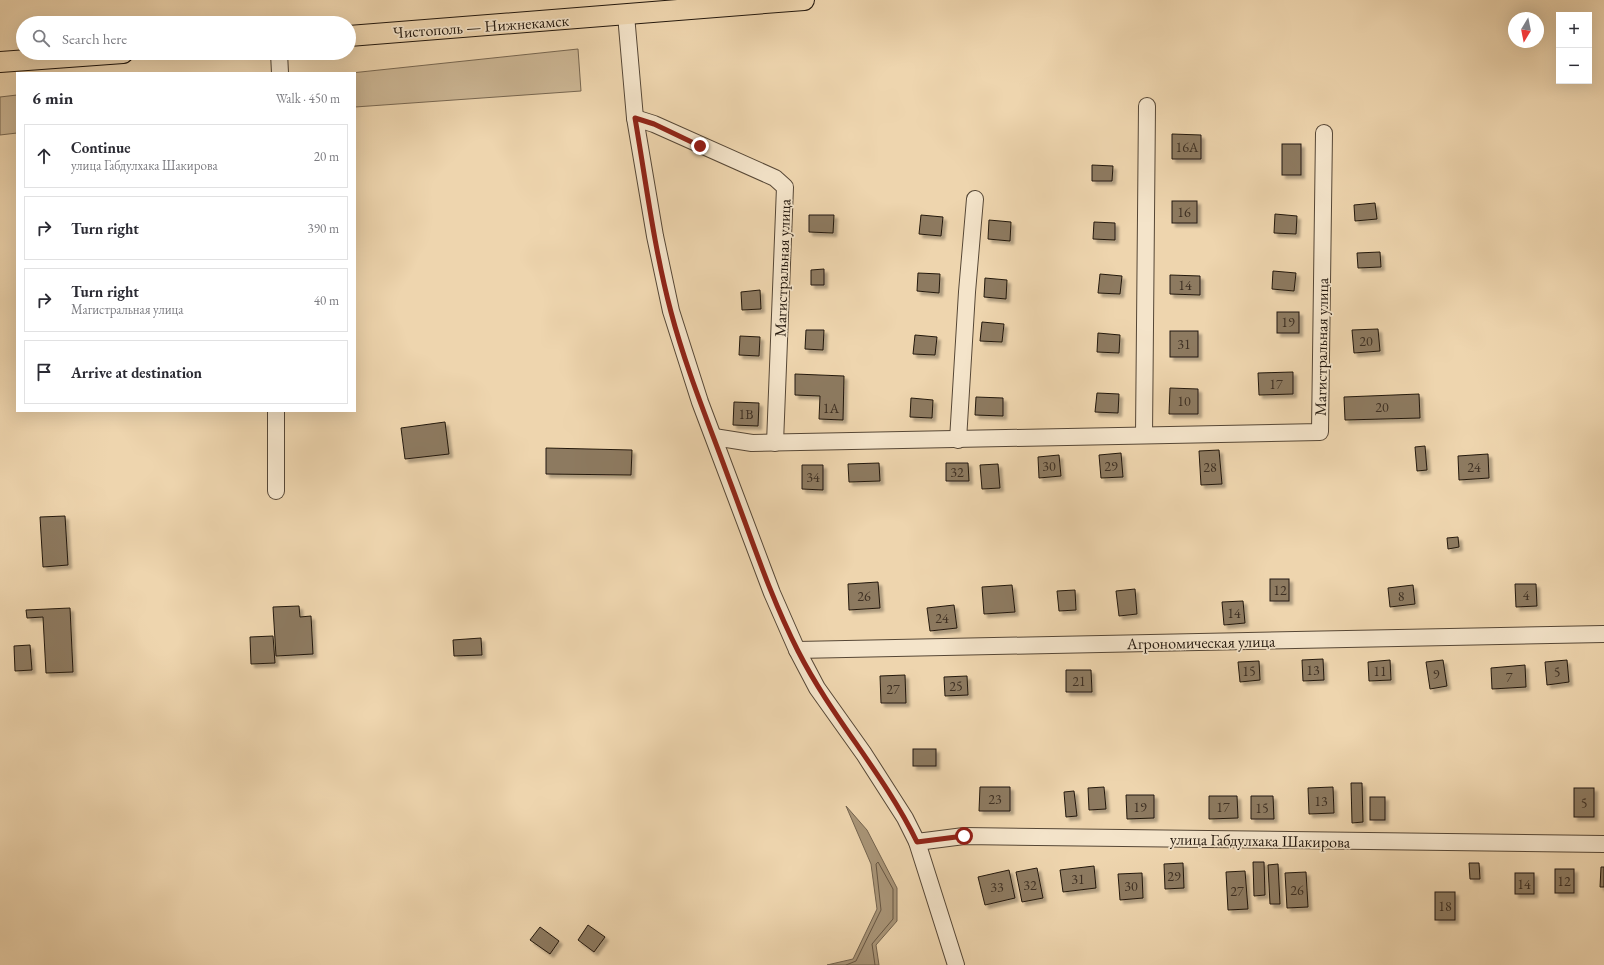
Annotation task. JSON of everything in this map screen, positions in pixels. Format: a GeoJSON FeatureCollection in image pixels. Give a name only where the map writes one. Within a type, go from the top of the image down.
{"type":"FeatureCollection","features":[{"type":"Feature","properties":{"kind":"main road","name":"Чистополь — Нижнекамск"},"geometry":{"type":"LineString","coordinates":[[356,35],[804,0]]}},
{"type":"Feature","properties":{"kind":"main road"},"geometry":{"type":"LineString","coordinates":[[0,62],[27,60]]}},
{"type":"Feature","properties":{"kind":"street"},"geometry":{"type":"LineString","coordinates":[[626,15],[635,118],[655,236],[671,311],[700,402],[772,593],[797,650],[818,688],[864,754],[905,818],[917,842],[956,965]]}},
{"type":"Feature","properties":{"kind":"street"},"geometry":{"type":"LineString","coordinates":[[279,60],[280,72]]}},
{"type":"Feature","properties":{"kind":"street"},"geometry":{"type":"LineString","coordinates":[[1144,435],[1148,106]]}},
{"type":"Feature","properties":{"kind":"street","name":"Магистральная улица"},"geometry":{"type":"LineString","coordinates":[[635,118],[654,124],[700,146],[775,178],[786,187],[775,443]]}},
{"type":"Feature","properties":{"kind":"street","name":"Магистральная улица"},"geometry":{"type":"LineString","coordinates":[[714,437],[752,443],[775,443],[1320,432],[1324,134]]}},
{"type":"Feature","properties":{"kind":"street"},"geometry":{"type":"LineString","coordinates":[[958,440],[967,292],[975,199]]}},
{"type":"Feature","properties":{"kind":"street"},"geometry":{"type":"LineString","coordinates":[[276,412],[276,491]]}},
{"type":"Feature","properties":{"kind":"street","name":"Агрономическая улица"},"geometry":{"type":"LineString","coordinates":[[797,650],[1604,634]]}},
{"type":"Feature","properties":{"kind":"street","name":"улица Габдулхака Шакирова"},"geometry":{"type":"LineString","coordinates":[[917,842],[964,836],[1604,844]]}},
{"type":"Feature","properties":{"kind":"shaded area"},"geometry":{"type":"Polygon","coordinates":[[[578,49],[581,91],[356,107],[356,72],[578,49]]]}},
{"type":"Feature","properties":{"kind":"shaded area"},"geometry":{"type":"Polygon","coordinates":[[[16,95],[16,133],[0,135],[0,97],[16,95]]]}},
{"type":"Feature","properties":{"kind":"water"},"geometry":{"type":"Polygon","coordinates":[[[846,806],[867,830],[897,888],[897,921],[876,945],[879,965],[827,965],[853,959],[877,909],[871,864],[846,806]]]}},
{"type":"Feature","properties":{"kind":"building"},"geometry":{"type":"Polygon","coordinates":[[[1172,134],[1201,135],[1201,159],[1172,159],[1172,134]]]}},
{"type":"Feature","properties":{"kind":"building"},"geometry":{"type":"Polygon","coordinates":[[[1282,144],[1301,144],[1301,175],[1282,175],[1282,144]]]}},
{"type":"Feature","properties":{"kind":"building"},"geometry":{"type":"Polygon","coordinates":[[[1092,165],[1113,166],[1112,181],[1092,181],[1092,165]]]}},
{"type":"Feature","properties":{"kind":"building"},"geometry":{"type":"Polygon","coordinates":[[[1172,201],[1197,201],[1197,223],[1172,223],[1172,201]]]}},
{"type":"Feature","properties":{"kind":"building"},"geometry":{"type":"Polygon","coordinates":[[[1375,203],[1377,219],[1355,221],[1354,205],[1375,203]]]}},
{"type":"Feature","properties":{"kind":"building"},"geometry":{"type":"Polygon","coordinates":[[[1275,214],[1297,216],[1296,234],[1274,233],[1275,214]]]}},
{"type":"Feature","properties":{"kind":"building"},"geometry":{"type":"Polygon","coordinates":[[[809,215],[834,215],[833,233],[809,232],[809,215]]]}},
{"type":"Feature","properties":{"kind":"building"},"geometry":{"type":"Polygon","coordinates":[[[921,215],[943,217],[941,236],[919,234],[921,215]]]}},
{"type":"Feature","properties":{"kind":"building"},"geometry":{"type":"Polygon","coordinates":[[[989,220],[1011,222],[1010,241],[988,239],[989,220]]]}},
{"type":"Feature","properties":{"kind":"building"},"geometry":{"type":"Polygon","coordinates":[[[1094,222],[1115,223],[1115,240],[1093,239],[1094,222]]]}},
{"type":"Feature","properties":{"kind":"building"},"geometry":{"type":"Polygon","coordinates":[[[1380,252],[1381,267],[1358,268],[1357,253],[1380,252]]]}},
{"type":"Feature","properties":{"kind":"building"},"geometry":{"type":"Polygon","coordinates":[[[824,269],[824,285],[811,285],[811,270],[824,269]]]}},
{"type":"Feature","properties":{"kind":"building"},"geometry":{"type":"Polygon","coordinates":[[[1273,271],[1296,273],[1294,291],[1272,289],[1273,271]]]}},
{"type":"Feature","properties":{"kind":"building"},"geometry":{"type":"Polygon","coordinates":[[[918,273],[940,274],[939,293],[917,291],[918,273]]]}},
{"type":"Feature","properties":{"kind":"building"},"geometry":{"type":"Polygon","coordinates":[[[1100,274],[1122,276],[1120,294],[1098,293],[1100,274]]]}},
{"type":"Feature","properties":{"kind":"building"},"geometry":{"type":"Polygon","coordinates":[[[1170,275],[1200,276],[1200,295],[1170,294],[1170,275]]]}},
{"type":"Feature","properties":{"kind":"building"},"geometry":{"type":"Polygon","coordinates":[[[985,278],[1007,280],[1006,299],[984,297],[985,278]]]}},
{"type":"Feature","properties":{"kind":"building"},"geometry":{"type":"Polygon","coordinates":[[[760,290],[761,309],[742,310],[741,292],[760,290]]]}},
{"type":"Feature","properties":{"kind":"building"},"geometry":{"type":"Polygon","coordinates":[[[1277,312],[1299,312],[1299,333],[1277,333],[1277,312]]]}},
{"type":"Feature","properties":{"kind":"building"},"geometry":{"type":"Polygon","coordinates":[[[982,322],[1004,324],[1002,342],[980,341],[982,322]]]}},
{"type":"Feature","properties":{"kind":"building"},"geometry":{"type":"Polygon","coordinates":[[[1378,329],[1380,351],[1354,353],[1352,330],[1378,329]]]}},
{"type":"Feature","properties":{"kind":"building"},"geometry":{"type":"Polygon","coordinates":[[[806,330],[824,330],[823,350],[805,349],[806,330]]]}},
{"type":"Feature","properties":{"kind":"building"},"geometry":{"type":"Polygon","coordinates":[[[1170,331],[1198,331],[1198,357],[1170,357],[1170,331]]]}},
{"type":"Feature","properties":{"kind":"building"},"geometry":{"type":"Polygon","coordinates":[[[1098,333],[1120,335],[1119,353],[1097,352],[1098,333]]]}},
{"type":"Feature","properties":{"kind":"building"},"geometry":{"type":"Polygon","coordinates":[[[915,335],[937,337],[935,355],[913,354],[915,335]]]}},
{"type":"Feature","properties":{"kind":"building"},"geometry":{"type":"Polygon","coordinates":[[[740,336],[760,337],[759,356],[739,355],[740,336]]]}},
{"type":"Feature","properties":{"kind":"building"},"geometry":{"type":"Polygon","coordinates":[[[1293,372],[1293,394],[1259,395],[1258,373],[1293,372]]]}},
{"type":"Feature","properties":{"kind":"building"},"geometry":{"type":"Polygon","coordinates":[[[795,374],[844,376],[843,420],[819,419],[820,396],[795,395],[795,374]]]}},
{"type":"Feature","properties":{"kind":"building"},"geometry":{"type":"Polygon","coordinates":[[[1170,388],[1198,389],[1198,414],[1169,414],[1170,388]]]}},
{"type":"Feature","properties":{"kind":"building"},"geometry":{"type":"Polygon","coordinates":[[[1097,393],[1119,394],[1118,413],[1095,412],[1097,393]]]}},
{"type":"Feature","properties":{"kind":"building"},"geometry":{"type":"Polygon","coordinates":[[[1419,394],[1420,418],[1345,420],[1344,397],[1419,394]]]}},
{"type":"Feature","properties":{"kind":"building"},"geometry":{"type":"Polygon","coordinates":[[[976,397],[1003,398],[1003,416],[975,415],[976,397]]]}},
{"type":"Feature","properties":{"kind":"building"},"geometry":{"type":"Polygon","coordinates":[[[911,398],[933,400],[932,418],[910,417],[911,398]]]}},
{"type":"Feature","properties":{"kind":"building"},"geometry":{"type":"Polygon","coordinates":[[[734,402],[759,403],[758,426],[733,425],[734,402]]]}},
{"type":"Feature","properties":{"kind":"building"},"geometry":{"type":"Polygon","coordinates":[[[445,422],[449,454],[405,459],[401,428],[445,422]]]}},
{"type":"Feature","properties":{"kind":"building"},"geometry":{"type":"Polygon","coordinates":[[[1425,446],[1427,470],[1417,471],[1415,447],[1425,446]]]}},
{"type":"Feature","properties":{"kind":"building"},"geometry":{"type":"Polygon","coordinates":[[[546,448],[632,450],[631,475],[546,474],[546,448]]]}},
{"type":"Feature","properties":{"kind":"building"},"geometry":{"type":"Polygon","coordinates":[[[1219,450],[1222,484],[1201,485],[1199,451],[1219,450]]]}},
{"type":"Feature","properties":{"kind":"building"},"geometry":{"type":"Polygon","coordinates":[[[1121,453],[1123,477],[1101,478],[1099,455],[1121,453]]]}},
{"type":"Feature","properties":{"kind":"building"},"geometry":{"type":"Polygon","coordinates":[[[1488,454],[1489,478],[1459,480],[1458,456],[1488,454]]]}},
{"type":"Feature","properties":{"kind":"building"},"geometry":{"type":"Polygon","coordinates":[[[1059,455],[1061,476],[1039,478],[1038,457],[1059,455]]]}},
{"type":"Feature","properties":{"kind":"building"},"geometry":{"type":"Polygon","coordinates":[[[879,463],[880,481],[849,482],[848,464],[879,463]]]}},
{"type":"Feature","properties":{"kind":"building"},"geometry":{"type":"Polygon","coordinates":[[[946,463],[968,463],[969,481],[946,481],[946,463]]]}},
{"type":"Feature","properties":{"kind":"building"},"geometry":{"type":"Polygon","coordinates":[[[998,464],[1000,488],[982,489],[980,465],[998,464]]]}},
{"type":"Feature","properties":{"kind":"building"},"geometry":{"type":"Polygon","coordinates":[[[802,465],[823,465],[823,490],[802,489],[802,465]]]}},
{"type":"Feature","properties":{"kind":"building"},"geometry":{"type":"Polygon","coordinates":[[[65,516],[68,565],[43,567],[40,517],[65,516]]]}},
{"type":"Feature","properties":{"kind":"building"},"geometry":{"type":"Polygon","coordinates":[[[1458,537],[1459,547],[1448,549],[1447,538],[1458,537]]]}},
{"type":"Feature","properties":{"kind":"building"},"geometry":{"type":"Polygon","coordinates":[[[1270,579],[1289,579],[1289,601],[1270,601],[1270,579]]]}},
{"type":"Feature","properties":{"kind":"building"},"geometry":{"type":"Polygon","coordinates":[[[878,582],[880,608],[849,610],[848,584],[878,582]]]}},
{"type":"Feature","properties":{"kind":"building"},"geometry":{"type":"Polygon","coordinates":[[[1515,584],[1536,584],[1537,606],[1516,607],[1515,584]]]}},
{"type":"Feature","properties":{"kind":"building"},"geometry":{"type":"Polygon","coordinates":[[[1012,585],[1015,612],[984,614],[982,587],[1012,585]]]}},
{"type":"Feature","properties":{"kind":"building"},"geometry":{"type":"Polygon","coordinates":[[[1413,585],[1415,604],[1390,607],[1388,588],[1413,585]]]}},
{"type":"Feature","properties":{"kind":"building"},"geometry":{"type":"Polygon","coordinates":[[[1135,589],[1137,614],[1119,616],[1116,591],[1135,589]]]}},
{"type":"Feature","properties":{"kind":"building"},"geometry":{"type":"Polygon","coordinates":[[[1075,590],[1076,610],[1059,611],[1057,591],[1075,590]]]}},
{"type":"Feature","properties":{"kind":"building"},"geometry":{"type":"Polygon","coordinates":[[[1243,601],[1245,623],[1224,625],[1222,602],[1243,601]]]}},
{"type":"Feature","properties":{"kind":"building"},"geometry":{"type":"Polygon","coordinates":[[[954,605],[957,628],[930,631],[927,608],[954,605]]]}},
{"type":"Feature","properties":{"kind":"building"},"geometry":{"type":"Polygon","coordinates":[[[299,606],[300,617],[311,616],[313,654],[276,656],[273,607],[299,606]]]}},
{"type":"Feature","properties":{"kind":"building"},"geometry":{"type":"Polygon","coordinates":[[[70,608],[73,672],[46,673],[43,617],[27,618],[26,610],[70,608]]]}},
{"type":"Feature","properties":{"kind":"building"},"geometry":{"type":"Polygon","coordinates":[[[273,636],[275,663],[251,664],[250,637],[273,636]]]}},
{"type":"Feature","properties":{"kind":"building"},"geometry":{"type":"Polygon","coordinates":[[[481,638],[482,655],[454,656],[453,640],[481,638]]]}},
{"type":"Feature","properties":{"kind":"building"},"geometry":{"type":"Polygon","coordinates":[[[30,645],[32,670],[15,671],[14,646],[30,645]]]}},
{"type":"Feature","properties":{"kind":"building"},"geometry":{"type":"Polygon","coordinates":[[[1323,659],[1324,680],[1303,681],[1302,660],[1323,659]]]}},
{"type":"Feature","properties":{"kind":"building"},"geometry":{"type":"Polygon","coordinates":[[[1390,660],[1391,680],[1369,681],[1368,662],[1390,660]]]}},
{"type":"Feature","properties":{"kind":"building"},"geometry":{"type":"Polygon","coordinates":[[[1443,660],[1447,686],[1430,689],[1426,662],[1443,660]]]}},
{"type":"Feature","properties":{"kind":"building"},"geometry":{"type":"Polygon","coordinates":[[[1567,660],[1569,682],[1547,685],[1545,662],[1567,660]]]}},
{"type":"Feature","properties":{"kind":"building"},"geometry":{"type":"Polygon","coordinates":[[[1259,661],[1260,680],[1240,682],[1238,662],[1259,661]]]}},
{"type":"Feature","properties":{"kind":"building"},"geometry":{"type":"Polygon","coordinates":[[[1525,665],[1526,687],[1492,689],[1491,668],[1525,665]]]}},
{"type":"Feature","properties":{"kind":"building"},"geometry":{"type":"Polygon","coordinates":[[[1066,670],[1091,670],[1092,692],[1066,692],[1066,670]]]}},
{"type":"Feature","properties":{"kind":"building"},"geometry":{"type":"Polygon","coordinates":[[[905,675],[906,703],[881,703],[880,676],[905,675]]]}},
{"type":"Feature","properties":{"kind":"building"},"geometry":{"type":"Polygon","coordinates":[[[967,676],[968,695],[945,696],[944,677],[967,676]]]}},
{"type":"Feature","properties":{"kind":"building"},"geometry":{"type":"Polygon","coordinates":[[[913,749],[936,749],[936,766],[913,766],[913,749]]]}},
{"type":"Feature","properties":{"kind":"building"},"geometry":{"type":"Polygon","coordinates":[[[1351,783],[1362,783],[1363,822],[1352,823],[1351,783]]]}},
{"type":"Feature","properties":{"kind":"building"},"geometry":{"type":"Polygon","coordinates":[[[980,787],[1010,787],[1010,811],[979,811],[980,787]]]}},
{"type":"Feature","properties":{"kind":"building"},"geometry":{"type":"Polygon","coordinates":[[[1104,787],[1106,809],[1089,810],[1088,788],[1104,787]]]}},
{"type":"Feature","properties":{"kind":"building"},"geometry":{"type":"Polygon","coordinates":[[[1333,787],[1334,813],[1309,814],[1308,788],[1333,787]]]}},
{"type":"Feature","properties":{"kind":"building"},"geometry":{"type":"Polygon","coordinates":[[[1574,788],[1594,788],[1594,817],[1574,817],[1574,788]]]}},
{"type":"Feature","properties":{"kind":"building"},"geometry":{"type":"Polygon","coordinates":[[[1074,791],[1077,816],[1066,817],[1064,792],[1074,791]]]}},
{"type":"Feature","properties":{"kind":"building"},"geometry":{"type":"Polygon","coordinates":[[[1126,795],[1154,795],[1154,818],[1127,819],[1126,795]]]}},
{"type":"Feature","properties":{"kind":"building"},"geometry":{"type":"Polygon","coordinates":[[[1209,796],[1237,796],[1238,818],[1209,819],[1209,796]]]}},
{"type":"Feature","properties":{"kind":"building"},"geometry":{"type":"Polygon","coordinates":[[[1251,796],[1273,796],[1274,819],[1251,819],[1251,796]]]}},
{"type":"Feature","properties":{"kind":"building"},"geometry":{"type":"Polygon","coordinates":[[[1370,797],[1385,797],[1385,820],[1370,820],[1370,797]]]}},
{"type":"Feature","properties":{"kind":"building"},"geometry":{"type":"Polygon","coordinates":[[[1253,862],[1264,862],[1265,895],[1254,896],[1253,862]]]}},
{"type":"Feature","properties":{"kind":"building"},"geometry":{"type":"Polygon","coordinates":[[[1183,863],[1184,888],[1165,889],[1164,864],[1183,863]]]}},
{"type":"Feature","properties":{"kind":"building"},"geometry":{"type":"Polygon","coordinates":[[[1469,863],[1479,863],[1480,879],[1470,879],[1469,863]]]}},
{"type":"Feature","properties":{"kind":"building"},"geometry":{"type":"Polygon","coordinates":[[[1278,864],[1280,904],[1270,904],[1268,865],[1278,864]]]}},
{"type":"Feature","properties":{"kind":"building"},"geometry":{"type":"Polygon","coordinates":[[[1094,866],[1096,888],[1063,892],[1060,870],[1094,866]]]}},
{"type":"Feature","properties":{"kind":"building"},"geometry":{"type":"Polygon","coordinates":[[[1601,867],[1604,867],[1604,887],[1600,887],[1601,867]]]}},
{"type":"Feature","properties":{"kind":"building"},"geometry":{"type":"Polygon","coordinates":[[[1037,868],[1043,898],[1022,902],[1016,872],[1037,868]]]}},
{"type":"Feature","properties":{"kind":"building"},"geometry":{"type":"Polygon","coordinates":[[[1555,869],[1574,869],[1574,893],[1555,893],[1555,869]]]}},
{"type":"Feature","properties":{"kind":"building"},"geometry":{"type":"Polygon","coordinates":[[[1009,870],[1015,898],[985,905],[978,877],[1009,870]]]}},
{"type":"Feature","properties":{"kind":"building"},"geometry":{"type":"Polygon","coordinates":[[[1245,871],[1248,909],[1228,910],[1226,872],[1245,871]]]}},
{"type":"Feature","properties":{"kind":"building"},"geometry":{"type":"Polygon","coordinates":[[[1306,872],[1308,907],[1287,908],[1285,873],[1306,872]]]}},
{"type":"Feature","properties":{"kind":"building"},"geometry":{"type":"Polygon","coordinates":[[[1142,873],[1143,898],[1120,900],[1118,874],[1142,873]]]}},
{"type":"Feature","properties":{"kind":"building"},"geometry":{"type":"Polygon","coordinates":[[[1515,873],[1534,873],[1534,894],[1515,894],[1515,873]]]}},
{"type":"Feature","properties":{"kind":"building"},"geometry":{"type":"Polygon","coordinates":[[[1435,892],[1455,892],[1455,920],[1435,920],[1435,892]]]}},
{"type":"Feature","properties":{"kind":"building"},"geometry":{"type":"Polygon","coordinates":[[[588,925],[605,937],[594,952],[578,940],[588,925]]]}},
{"type":"Feature","properties":{"kind":"building"},"geometry":{"type":"Polygon","coordinates":[[[540,927],[559,941],[550,954],[530,940],[540,927]]]}},
{"type":"Feature","properties":{"kind":"route"},"geometry":{"type":"LineString","coordinates":[[700,146],[654,124],[635,118],[655,236],[671,311],[700,402],[772,593],[797,650],[818,688],[864,754],[905,818],[917,842],[964,836]]}}]}
